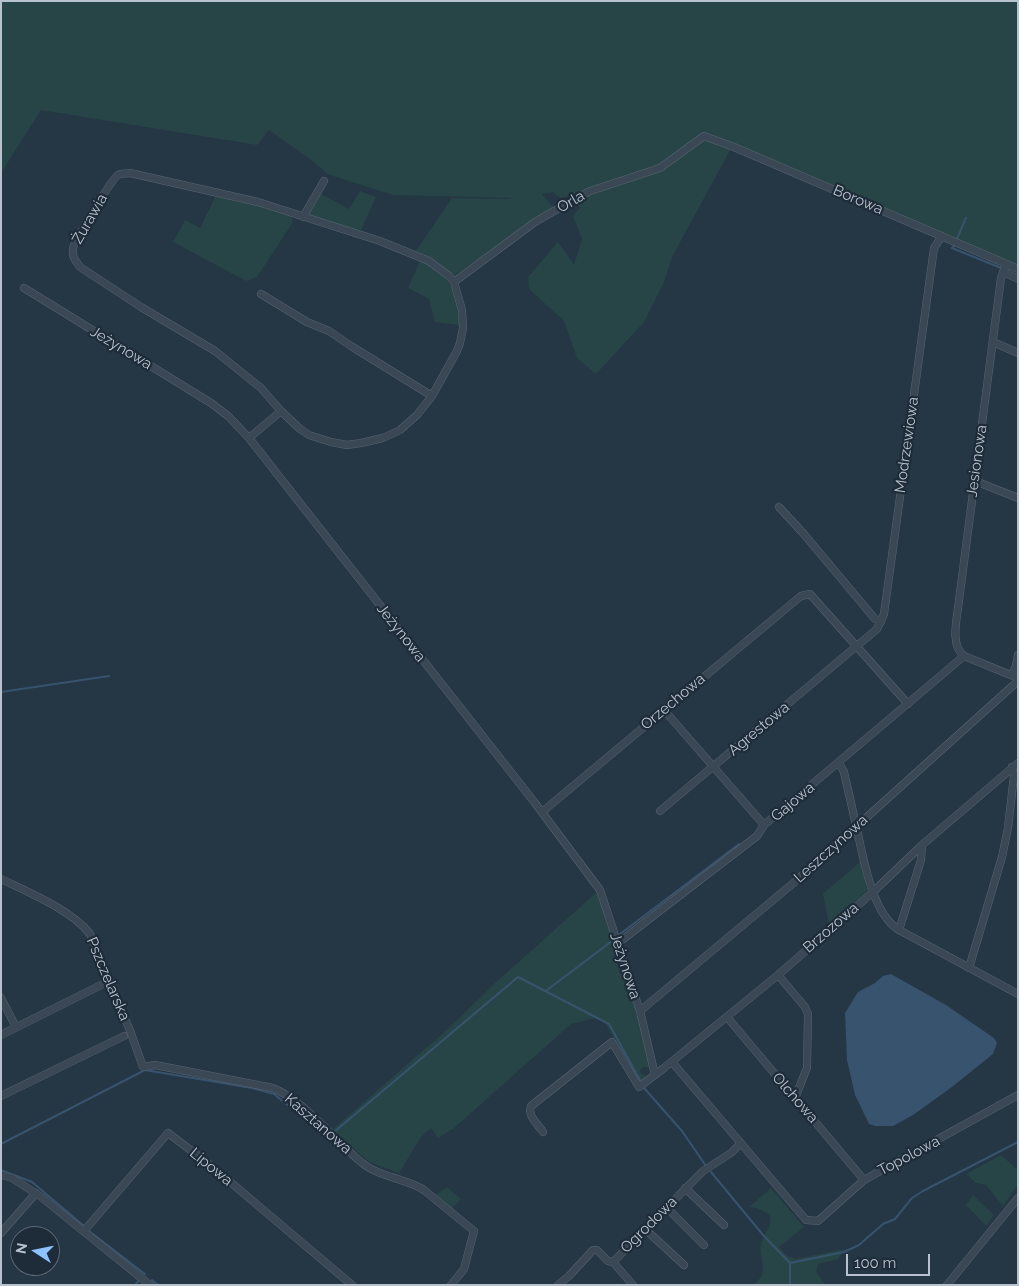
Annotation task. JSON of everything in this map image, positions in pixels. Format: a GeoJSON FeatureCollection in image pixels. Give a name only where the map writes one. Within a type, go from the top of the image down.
{"type":"FeatureCollection","features":[{"type":"Feature","properties":{"kind":"street","name":"Borowa"},"geometry":{"type":"LineString","coordinates":[[697,139],[704,136],[724,143],[1018,269]]}},
{"type":"Feature","properties":{"kind":"street","name":"Orla"},"geometry":{"type":"LineString","coordinates":[[454,282],[528,228],[575,198],[590,191],[660,168],[697,139]]}},
{"type":"Feature","properties":{"kind":"street","name":"Żurawia"},"geometry":{"type":"LineString","coordinates":[[130,173],[237,196],[357,234],[419,256],[435,264],[454,282],[462,310],[462,336],[457,351],[432,396],[417,415],[400,430],[372,441],[347,445],[320,439],[300,429],[280,411],[261,388],[215,351],[155,316],[80,266],[73,258],[73,247],[110,183],[118,175],[130,173]]}},
{"type":"Feature","properties":{"kind":"street"},"geometry":{"type":"LineString","coordinates":[[303,218],[324,181]]}},
{"type":"Feature","properties":{"kind":"street","name":"Modrzewiowa"},"geometry":{"type":"LineString","coordinates":[[881,622],[884,614],[934,248],[942,236]]}},
{"type":"Feature","properties":{"kind":"street","name":"Jesionowa"},"geometry":{"type":"LineString","coordinates":[[964,656],[958,652],[956,625],[1001,278],[1006,264]]}},
{"type":"Feature","properties":{"kind":"street"},"geometry":{"type":"LineString","coordinates":[[1003,272],[1018,279]]}},
{"type":"Feature","properties":{"kind":"street","name":"Jeżynowa"},"geometry":{"type":"LineString","coordinates":[[24,288],[212,403],[228,416],[249,438],[542,812],[600,890],[640,1011],[655,1075]]}},
{"type":"Feature","properties":{"kind":"street"},"geometry":{"type":"LineString","coordinates":[[261,294],[307,322],[329,330],[351,346],[432,396]]}},
{"type":"Feature","properties":{"kind":"street"},"geometry":{"type":"LineString","coordinates":[[994,342],[1018,353]]}},
{"type":"Feature","properties":{"kind":"street"},"geometry":{"type":"LineString","coordinates":[[249,438],[280,411]]}},
{"type":"Feature","properties":{"kind":"street"},"geometry":{"type":"LineString","coordinates":[[975,481],[1018,498]]}},
{"type":"Feature","properties":{"kind":"street"},"geometry":{"type":"LineString","coordinates":[[779,507],[876,620],[881,622],[877,629],[857,647],[908,704]]}},
{"type":"Feature","properties":{"kind":"street","name":"Orzechowa"},"geometry":{"type":"LineString","coordinates":[[542,812],[801,596],[810,594],[857,647]]}},
{"type":"Feature","properties":{"kind":"street","name":"Agrestowa"},"geometry":{"type":"LineString","coordinates":[[660,811],[857,647]]}},
{"type":"Feature","properties":{"kind":"street"},"geometry":{"type":"LineString","coordinates":[[964,656],[1016,678],[1018,655]]}},
{"type":"Feature","properties":{"kind":"street","name":"Gajowa"},"geometry":{"type":"LineString","coordinates":[[618,943],[756,836],[764,826],[964,656]]}},
{"type":"Feature","properties":{"kind":"street","name":"Leszczynowa"},"geometry":{"type":"LineString","coordinates":[[640,1011],[797,880],[1016,678]]}},
{"type":"Feature","properties":{"kind":"street"},"geometry":{"type":"LineString","coordinates":[[664,710],[764,826]]}},
{"type":"Feature","properties":{"kind":"street"},"geometry":{"type":"LineString","coordinates":[[839,763],[844,772],[866,872],[873,892],[887,920],[899,930],[1018,994]]}},
{"type":"Feature","properties":{"kind":"street"},"geometry":{"type":"LineString","coordinates":[[969,968],[1002,857],[1008,828],[1015,765]]}},
{"type":"Feature","properties":{"kind":"street","name":"Brzozowa"},"geometry":{"type":"LineString","coordinates":[[544,1132],[530,1115],[531,1106],[612,1042],[639,1087],[778,975],[873,892],[922,845],[1015,765]]}},
{"type":"Feature","properties":{"kind":"street"},"geometry":{"type":"LineString","coordinates":[[899,930],[921,860],[922,845]]}},
{"type":"Feature","properties":{"kind":"street","name":"Pszczelarska"},"geometry":{"type":"LineString","coordinates":[[1,879],[64,912],[86,928],[131,1033],[143,1067]]}},
{"type":"Feature","properties":{"kind":"street"},"geometry":{"type":"LineString","coordinates":[[778,975],[805,1007],[808,1014],[807,1068],[795,1098]]}},
{"type":"Feature","properties":{"kind":"street"},"geometry":{"type":"LineString","coordinates":[[1,1035],[109,981]]}},
{"type":"Feature","properties":{"kind":"street"},"geometry":{"type":"LineString","coordinates":[[1,998],[16,1027]]}},
{"type":"Feature","properties":{"kind":"street","name":"Olchowa"},"geometry":{"type":"LineString","coordinates":[[726,1017],[864,1180]]}},
{"type":"Feature","properties":{"kind":"street"},"geometry":{"type":"LineString","coordinates":[[1,1096],[124,1036]]}},
{"type":"Feature","properties":{"kind":"street"},"geometry":{"type":"LineString","coordinates":[[672,1062],[741,1143]]}},
{"type":"Feature","properties":{"kind":"street","name":"Kasztanowa"},"geometry":{"type":"LineString","coordinates":[[143,1067],[155,1065],[273,1088],[282,1092],[326,1129],[362,1163],[424,1190],[474,1231],[464,1269],[451,1285]]}},
{"type":"Feature","properties":{"kind":"street","name":"Topolowa"},"geometry":{"type":"LineString","coordinates":[[741,1143],[806,1220],[818,1221],[864,1180],[1018,1095]]}},
{"type":"Feature","properties":{"kind":"street","name":"Lipowa"},"geometry":{"type":"LineString","coordinates":[[84,1231],[168,1133],[208,1164],[352,1285]]}},
{"type":"Feature","properties":{"kind":"street","name":"Ogrodowa"},"geometry":{"type":"LineString","coordinates":[[558,1285],[593,1250],[597,1250],[608,1261],[613,1262],[703,1171],[731,1153],[741,1143]]}},
{"type":"Feature","properties":{"kind":"street"},"geometry":{"type":"LineString","coordinates":[[1,1174],[12,1178],[36,1193],[145,1283]]}},
{"type":"Feature","properties":{"kind":"street"},"geometry":{"type":"LineString","coordinates":[[685,1188],[724,1225]]}},
{"type":"Feature","properties":{"kind":"street"},"geometry":{"type":"LineString","coordinates":[[1,1233],[36,1193]]}},
{"type":"Feature","properties":{"kind":"street"},"geometry":{"type":"LineString","coordinates":[[947,1285],[1018,1198]]}},
{"type":"Feature","properties":{"kind":"street"},"geometry":{"type":"LineString","coordinates":[[667,1208],[704,1245]]}},
{"type":"Feature","properties":{"kind":"street"},"geometry":{"type":"LineString","coordinates":[[645,1229],[684,1265]]}},
{"type":"Feature","properties":{"kind":"street"},"geometry":{"type":"LineString","coordinates":[[613,1262],[633,1285]]}},
{"type":"Feature","properties":{"kind":"green space"},"geometry":{"type":"Polygon","coordinates":[[[1,1],[1018,1],[1018,266],[734,143],[672,257],[664,282],[644,322],[596,374],[577,358],[564,321],[529,289],[528,277],[558,242],[574,265],[582,239],[573,216],[580,208],[576,202],[581,193],[560,198],[553,192],[542,194],[554,208],[454,276],[415,252],[452,198],[514,198],[393,195],[327,174],[314,162],[269,130],[257,145],[41,110],[1,173],[1,1]]]}},
{"type":"Feature","properties":{"kind":"green space"},"geometry":{"type":"Polygon","coordinates":[[[360,191],[376,197],[360,232],[310,217],[309,213],[321,194],[349,209],[360,191]]]}},
{"type":"Feature","properties":{"kind":"green space"},"geometry":{"type":"Polygon","coordinates":[[[216,195],[241,200],[291,216],[293,222],[257,277],[246,281],[173,242],[185,220],[200,228],[216,195]]]}},
{"type":"Feature","properties":{"kind":"green space"},"geometry":{"type":"Polygon","coordinates":[[[421,259],[439,272],[451,286],[455,293],[460,325],[435,322],[429,299],[408,288],[421,259]]]}},
{"type":"Feature","properties":{"kind":"green space"},"geometry":{"type":"Polygon","coordinates":[[[861,861],[867,891],[829,924],[823,894],[861,861]]]}},
{"type":"Feature","properties":{"kind":"green space"},"geometry":{"type":"Polygon","coordinates":[[[597,892],[637,1013],[650,1068],[644,1067],[640,1070],[640,1073],[646,1076],[639,1083],[606,1024],[595,1018],[571,1024],[454,1128],[438,1138],[431,1128],[421,1137],[399,1173],[369,1162],[332,1130],[449,1028],[495,983],[597,892]]]}},
{"type":"Feature","properties":{"kind":"green space"},"geometry":{"type":"Polygon","coordinates":[[[1001,1155],[1018,1170],[1018,1184],[1003,1206],[986,1185],[976,1183],[966,1174],[1001,1155]]]}},
{"type":"Feature","properties":{"kind":"green space"},"geometry":{"type":"Polygon","coordinates":[[[447,1187],[461,1199],[452,1208],[436,1195],[447,1187]]]}},
{"type":"Feature","properties":{"kind":"green space"},"geometry":{"type":"Polygon","coordinates":[[[771,1188],[804,1227],[779,1247],[786,1255],[795,1259],[845,1249],[838,1259],[818,1264],[816,1272],[826,1285],[754,1285],[762,1275],[761,1244],[769,1227],[770,1215],[757,1208],[749,1207],[771,1188]]]}},
{"type":"Feature","properties":{"kind":"green space"},"geometry":{"type":"Polygon","coordinates":[[[973,1195],[994,1215],[986,1226],[966,1205],[973,1195]]]}},
{"type":"Feature","properties":{"kind":"water"},"geometry":{"type":"Polygon","coordinates":[[[891,974],[946,1005],[994,1038],[997,1043],[993,1054],[913,1115],[893,1126],[875,1126],[869,1124],[855,1095],[847,1060],[845,1013],[858,992],[875,983],[883,976],[891,974]]]}},
{"type":"Feature","properties":{"kind":"waterway"},"geometry":{"type":"LineString","coordinates":[[956,241],[966,218]]}},
{"type":"Feature","properties":{"kind":"waterway"},"geometry":{"type":"LineString","coordinates":[[954,246],[952,248],[1001,268]]}},
{"type":"Feature","properties":{"kind":"waterway"},"geometry":{"type":"LineString","coordinates":[[1,692],[109,676]]}},
{"type":"Feature","properties":{"kind":"waterway"},"geometry":{"type":"LineString","coordinates":[[620,934],[739,844]]}},
{"type":"Feature","properties":{"kind":"waterway"},"geometry":{"type":"LineString","coordinates":[[547,990],[612,941]]}},
{"type":"Feature","properties":{"kind":"waterway"},"geometry":{"type":"LineString","coordinates":[[334,1132],[518,977],[609,1024],[640,1080]]}},
{"type":"Feature","properties":{"kind":"waterway"},"geometry":{"type":"LineString","coordinates":[[1,1144],[145,1070],[252,1088],[274,1094],[327,1137]]}},
{"type":"Feature","properties":{"kind":"waterway"},"geometry":{"type":"LineString","coordinates":[[644,1088],[682,1131],[706,1166]]}},
{"type":"Feature","properties":{"kind":"waterway"},"geometry":{"type":"LineString","coordinates":[[711,1172],[763,1235],[790,1263],[844,1252],[859,1245],[883,1224],[895,1219],[912,1198],[1018,1142]]}},
{"type":"Feature","properties":{"kind":"waterway"},"geometry":{"type":"LineString","coordinates":[[1,1170],[32,1182],[84,1226]]}},
{"type":"Feature","properties":{"kind":"waterway"},"geometry":{"type":"LineString","coordinates":[[89,1231],[145,1274]]}},
{"type":"Feature","properties":{"kind":"waterway"},"geometry":{"type":"LineString","coordinates":[[790,1263],[790,1285]]}},
{"type":"Feature","properties":{"kind":"waterway"},"geometry":{"type":"LineString","coordinates":[[135,1285],[139,1280]]}},
{"type":"Feature","properties":{"kind":"waterway"},"geometry":{"type":"LineString","coordinates":[[152,1280],[158,1285]]}}]}
